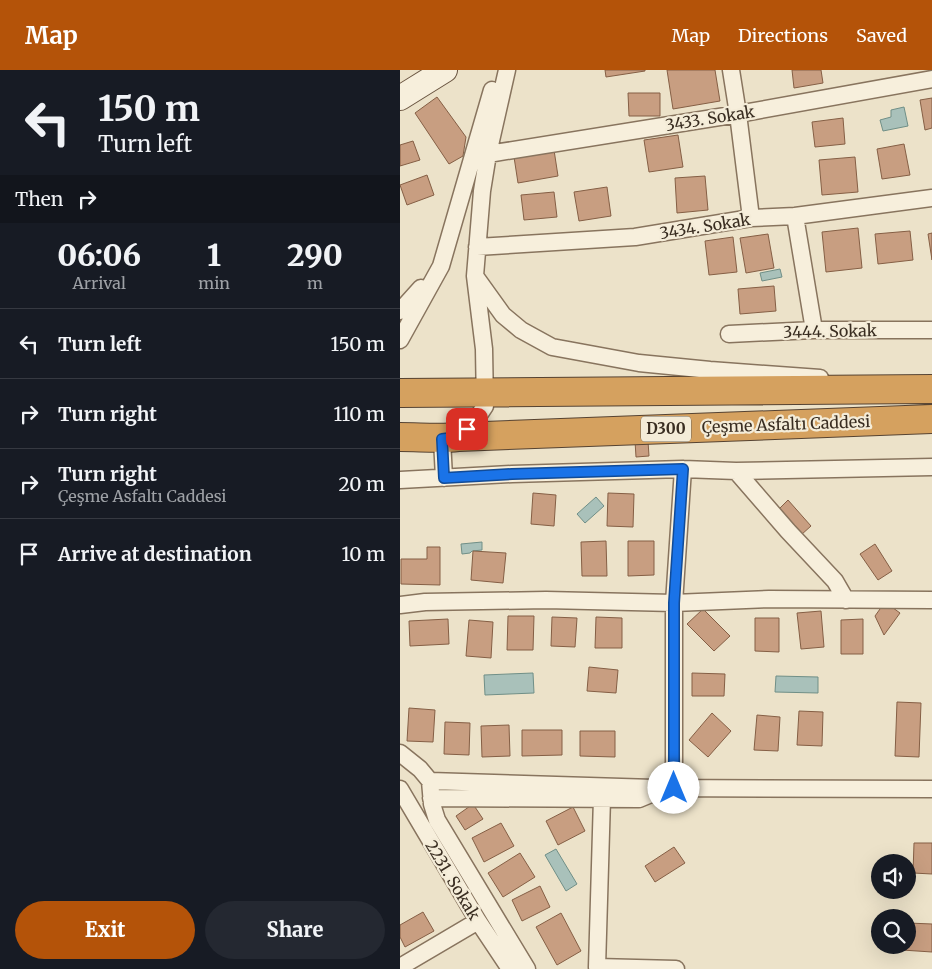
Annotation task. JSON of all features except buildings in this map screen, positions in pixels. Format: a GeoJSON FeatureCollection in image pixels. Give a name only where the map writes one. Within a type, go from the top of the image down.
{"type":"FeatureCollection","features":[{"type":"Feature","properties":{"kind":"highway","name":"Çeşme Asfaltı Caddesi"},"geometry":{"type":"LineString","coordinates":[[400,392],[932,387]]}},
{"type":"Feature","properties":{"kind":"highway","name":"Çeşme Asfaltı Caddesi"},"geometry":{"type":"LineString","coordinates":[[425,435],[932,419]]}},
{"type":"Feature","properties":{"kind":"street"},"geometry":{"type":"LineString","coordinates":[[400,98],[444,70]]}},
{"type":"Feature","properties":{"kind":"street"},"geometry":{"type":"LineString","coordinates":[[400,340],[441,266],[498,70]]}},
{"type":"Feature","properties":{"kind":"street"},"geometry":{"type":"LineString","coordinates":[[444,478],[425,435],[476,422],[485,406],[484,349],[475,276],[482,192],[488,154],[507,70]]}},
{"type":"Feature","properties":{"kind":"street"},"geometry":{"type":"LineString","coordinates":[[730,70],[738,114],[751,218]]}},
{"type":"Feature","properties":{"kind":"street","name":"3433. Sokak"},"geometry":{"type":"LineString","coordinates":[[488,154],[738,114],[932,79]]}},
{"type":"Feature","properties":{"kind":"street","name":"3434. Sokak"},"geometry":{"type":"LineString","coordinates":[[477,247],[635,237],[751,218],[795,216],[932,198]]}},
{"type":"Feature","properties":{"kind":"street"},"geometry":{"type":"LineString","coordinates":[[795,216],[814,330]]}},
{"type":"Feature","properties":{"kind":"street"},"geometry":{"type":"LineString","coordinates":[[400,311],[441,266]]}},
{"type":"Feature","properties":{"kind":"street"},"geometry":{"type":"LineString","coordinates":[[475,276],[503,315],[521,330],[552,347],[639,363],[702,370],[932,387]]}},
{"type":"Feature","properties":{"kind":"street","name":"3444. Sokak"},"geometry":{"type":"LineString","coordinates":[[728,334],[814,330],[932,330]]}},
{"type":"Feature","properties":{"kind":"street"},"geometry":{"type":"LineString","coordinates":[[400,480],[512,474],[683,469],[736,472],[932,467]]}},
{"type":"Feature","properties":{"kind":"street"},"geometry":{"type":"LineString","coordinates":[[674,788],[674,603],[683,469]]}},
{"type":"Feature","properties":{"kind":"street"},"geometry":{"type":"LineString","coordinates":[[736,472],[788,531],[835,580],[846,600]]}},
{"type":"Feature","properties":{"kind":"street"},"geometry":{"type":"LineString","coordinates":[[400,605],[425,602],[546,600],[674,603],[769,599],[932,600]]}},
{"type":"Feature","properties":{"kind":"street"},"geometry":{"type":"LineString","coordinates":[[400,753],[414,762],[430,790],[437,820],[527,969]]}},
{"type":"Feature","properties":{"kind":"street"},"geometry":{"type":"LineString","coordinates":[[430,790],[639,799],[645,798],[654,788]]}},
{"type":"Feature","properties":{"kind":"street"},"geometry":{"type":"LineString","coordinates":[[430,790],[654,788],[932,789]]}},
{"type":"Feature","properties":{"kind":"street","name":"2231. Sokak"},"geometry":{"type":"LineString","coordinates":[[400,789],[478,921],[510,969]]}},
{"type":"Feature","properties":{"kind":"street"},"geometry":{"type":"LineString","coordinates":[[602,798],[590,968],[676,969]]}},
{"type":"Feature","properties":{"kind":"street"},"geometry":{"type":"LineString","coordinates":[[400,967],[478,921]]}},
{"type":"Feature","properties":{"kind":"water"},"geometry":{"type":"Polygon","coordinates":[[[904,107],[908,126],[883,131],[880,120],[891,117],[891,110],[904,107]]]}},
{"type":"Feature","properties":{"kind":"water"},"geometry":{"type":"Polygon","coordinates":[[[780,269],[782,277],[762,281],[760,273],[780,269]]]}},
{"type":"Feature","properties":{"kind":"water"},"geometry":{"type":"Polygon","coordinates":[[[596,497],[604,506],[585,523],[577,514],[596,497]]]}},
{"type":"Feature","properties":{"kind":"water"},"geometry":{"type":"Polygon","coordinates":[[[482,542],[482,550],[462,554],[461,544],[482,542]]]}},
{"type":"Feature","properties":{"kind":"water"},"geometry":{"type":"Polygon","coordinates":[[[533,673],[534,693],[485,695],[484,675],[533,673]]]}},
{"type":"Feature","properties":{"kind":"water"},"geometry":{"type":"Polygon","coordinates":[[[776,676],[818,677],[818,693],[775,692],[776,676]]]}},
{"type":"Feature","properties":{"kind":"water"},"geometry":{"type":"Polygon","coordinates":[[[556,849],[577,884],[566,891],[545,855],[556,849]]]}},
{"type":"Feature","properties":{"kind":"route"},"geometry":{"type":"LineString","coordinates":[[467,429],[458,437],[442,439],[444,478],[683,469],[674,603],[674,788]]}}]}
